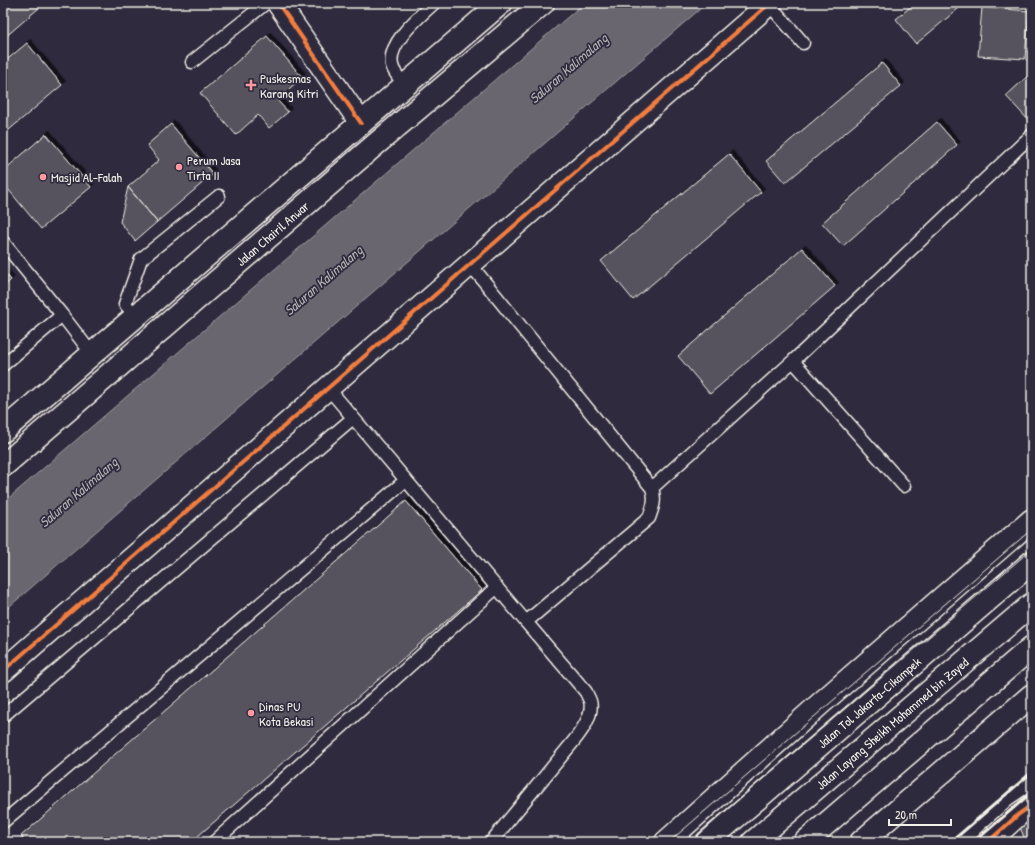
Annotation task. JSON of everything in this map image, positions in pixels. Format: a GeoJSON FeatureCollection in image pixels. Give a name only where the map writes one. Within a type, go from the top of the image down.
{"type":"FeatureCollection","features":[{"type":"Feature","properties":{"kind":"main road"},"geometry":{"type":"LineString","coordinates":[[278,3],[376,144]]}},
{"type":"Feature","properties":{"kind":"main road","name":"Jalan Chairil Anwar"},"geometry":{"type":"LineString","coordinates":[[3,431],[501,3]]}},
{"type":"Feature","properties":{"kind":"main road","name":"Jalan Chairil Anwar"},"geometry":{"type":"LineString","coordinates":[[3,466],[376,144],[543,3]]}},
{"type":"Feature","properties":{"kind":"main road"},"geometry":{"type":"LineString","coordinates":[[3,671],[769,3]]}},
{"type":"Feature","properties":{"kind":"main road"},"geometry":{"type":"LineString","coordinates":[[92,354],[109,374]]}},
{"type":"Feature","properties":{"kind":"main road"},"geometry":{"type":"LineString","coordinates":[[666,842],[820,704],[1032,520]]}},
{"type":"Feature","properties":{"kind":"main road","name":"Jalan Tol Jakarta–Cikampek"},"geometry":{"type":"LineString","coordinates":[[707,842],[1032,562]]}},
{"type":"Feature","properties":{"kind":"main road","name":"Jalan Layang Sheikh Mohammed bin Zayed"},"geometry":{"type":"LineString","coordinates":[[752,842],[1032,604]]}},
{"type":"Feature","properties":{"kind":"main road"},"geometry":{"type":"LineString","coordinates":[[805,842],[1032,647]]}},
{"type":"Feature","properties":{"kind":"main road"},"geometry":{"type":"LineString","coordinates":[[861,842],[1032,695]]}},
{"type":"Feature","properties":{"kind":"main road"},"geometry":{"type":"LineString","coordinates":[[988,842],[1019,814],[1032,805]]}},
{"type":"Feature","properties":{"kind":"lane"},"geometry":{"type":"LineString","coordinates":[[192,62],[266,3]]}},
{"type":"Feature","properties":{"kind":"lane"},"geometry":{"type":"LineString","coordinates":[[405,85],[392,66],[392,50],[417,18],[434,3]]}},
{"type":"Feature","properties":{"kind":"lane"},"geometry":{"type":"LineString","coordinates":[[769,3],[803,44]]}},
{"type":"Feature","properties":{"kind":"lane"},"geometry":{"type":"LineString","coordinates":[[652,488],[793,361],[1032,135]]}},
{"type":"Feature","properties":{"kind":"lane"},"geometry":{"type":"LineString","coordinates":[[136,316],[125,304],[141,259],[219,196]]}},
{"type":"Feature","properties":{"kind":"lane"},"geometry":{"type":"LineString","coordinates":[[3,242],[62,314],[92,354]]}},
{"type":"Feature","properties":{"kind":"lane"},"geometry":{"type":"LineString","coordinates":[[470,264],[652,488],[654,496],[654,503],[648,518],[526,622]]}},
{"type":"Feature","properties":{"kind":"lane"},"geometry":{"type":"LineString","coordinates":[[3,365],[62,314]]}},
{"type":"Feature","properties":{"kind":"lane"},"geometry":{"type":"LineString","coordinates":[[793,361],[904,486]]}},
{"type":"Feature","properties":{"kind":"lane"},"geometry":{"type":"LineString","coordinates":[[328,388],[586,692],[590,701],[589,716],[584,728],[491,842]]}},
{"type":"Feature","properties":{"kind":"lane"},"geometry":{"type":"LineString","coordinates":[[3,716],[353,418]]}},
{"type":"Feature","properties":{"kind":"lane"},"geometry":{"type":"LineString","coordinates":[[3,822],[406,480]]}},
{"type":"Feature","properties":{"kind":"lane"},"geometry":{"type":"LineString","coordinates":[[214,842],[496,587]]}},
{"type":"Feature","properties":{"kind":"water","name":"Saluran Kalimalang"},"geometry":{"type":"Polygon","coordinates":[[[584,3],[707,3],[3,612],[3,503],[584,3]]]}},
{"type":"Feature","properties":{"kind":"building"},"geometry":{"type":"Polygon","coordinates":[[[3,3],[37,3],[40,7],[3,39],[3,3]]]}},
{"type":"Feature","properties":{"kind":"building"},"geometry":{"type":"Polygon","coordinates":[[[915,3],[965,3],[916,44],[896,19],[915,3]]]}},
{"type":"Feature","properties":{"kind":"building"},"geometry":{"type":"Polygon","coordinates":[[[982,7],[1029,11],[1025,59],[978,56],[982,7]]]}},
{"type":"Feature","properties":{"kind":"building","name":"Puskesmas Karang Kitri"},"geometry":{"type":"Polygon","coordinates":[[[267,36],[302,77],[277,100],[288,112],[269,128],[258,115],[236,135],[200,93],[267,36]]]}},
{"type":"Feature","properties":{"kind":"building"},"geometry":{"type":"Polygon","coordinates":[[[27,43],[62,85],[3,135],[3,63],[27,43]]]}},
{"type":"Feature","properties":{"kind":"building"},"geometry":{"type":"Polygon","coordinates":[[[882,63],[901,86],[785,183],[766,161],[882,63]]]}},
{"type":"Feature","properties":{"kind":"building"},"geometry":{"type":"Polygon","coordinates":[[[1032,72],[1032,121],[1030,122],[1006,96],[1032,72]]]}},
{"type":"Feature","properties":{"kind":"building"},"geometry":{"type":"Polygon","coordinates":[[[937,122],[957,145],[843,246],[822,223],[937,122]]]}},
{"type":"Feature","properties":{"kind":"building","name":"Perum Jasa Tirta II"},"geometry":{"type":"Polygon","coordinates":[[[171,124],[213,174],[157,222],[128,187],[159,160],[147,145],[171,124]]]}},
{"type":"Feature","properties":{"kind":"building","name":"Masjid Al-Falah"},"geometry":{"type":"Polygon","coordinates":[[[46,134],[91,187],[41,229],[3,183],[3,171],[46,134]]]}},
{"type":"Feature","properties":{"kind":"building"},"geometry":{"type":"Polygon","coordinates":[[[729,154],[761,192],[633,300],[601,261],[729,154]]]}},
{"type":"Feature","properties":{"kind":"building"},"geometry":{"type":"Polygon","coordinates":[[[128,187],[157,222],[135,241],[120,222],[128,187]]]}},
{"type":"Feature","properties":{"kind":"building"},"geometry":{"type":"Polygon","coordinates":[[[802,248],[835,286],[710,394],[678,356],[802,248]]]}},
{"type":"Feature","properties":{"kind":"building"},"geometry":{"type":"Polygon","coordinates":[[[3,271],[11,280],[3,287],[3,271]]]}},
{"type":"Feature","properties":{"kind":"building","name":"Dinas PU Kota Bekasi"},"geometry":{"type":"Polygon","coordinates":[[[406,501],[482,590],[191,842],[26,842],[21,836],[406,501]]]}},
{"type":"Feature","properties":{"kind":"building"},"geometry":{"type":"Polygon","coordinates":[[[1032,810],[1032,842],[1026,842],[1017,820],[1032,810]]]}},
{"type":"Feature","properties":{"kind":"tram line"},"geometry":{"type":"LineString","coordinates":[[669,842],[1032,529]]}},
{"type":"Feature","properties":{"kind":"tram line"},"geometry":{"type":"LineString","coordinates":[[691,842],[1032,549]]}},
{"type":"Feature","properties":{"kind":"railway"},"geometry":{"type":"LineString","coordinates":[[951,842],[1032,772]]}},
{"type":"Feature","properties":{"kind":"railway"},"geometry":{"type":"LineString","coordinates":[[974,842],[1032,792]]}},
{"type":"Feature","properties":{"kind":"cycle path"},"geometry":{"type":"LineString","coordinates":[[278,3],[361,123]]}},
{"type":"Feature","properties":{"kind":"cycle path"},"geometry":{"type":"LineString","coordinates":[[3,671],[770,3]]}},
{"type":"Feature","properties":{"kind":"cycle path"},"geometry":{"type":"LineString","coordinates":[[988,842],[1019,814],[1032,805]]}},
{"type":"Feature","properties":{"kind":"place","name":"Puskesmas Karang Kitri"},"geometry":{"type":"Point","coordinates":[251,85]}},
{"type":"Feature","properties":{"kind":"place","name":"Perum Jasa Tirta II"},"geometry":{"type":"Point","coordinates":[179,167]}},
{"type":"Feature","properties":{"kind":"place","name":"Masjid Al-Falah"},"geometry":{"type":"Point","coordinates":[43,177]}},
{"type":"Feature","properties":{"kind":"place","name":"Dinas PU Kota Bekasi"},"geometry":{"type":"Point","coordinates":[251,713]}}]}
